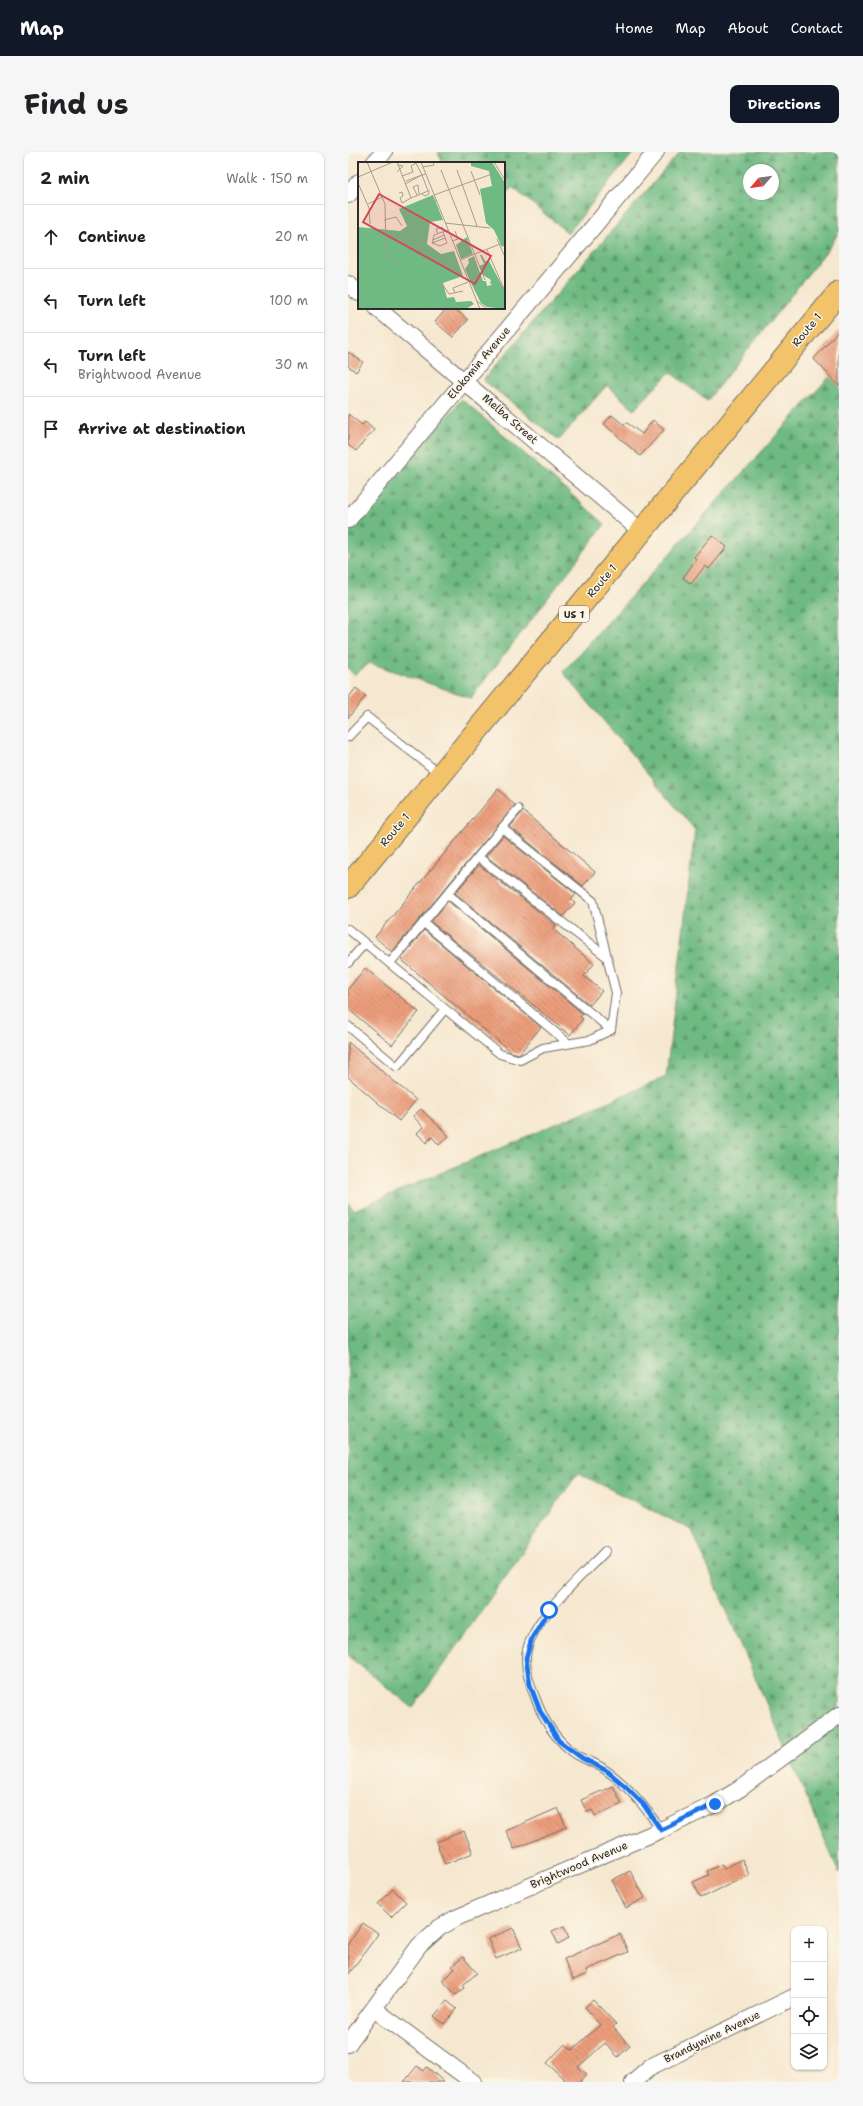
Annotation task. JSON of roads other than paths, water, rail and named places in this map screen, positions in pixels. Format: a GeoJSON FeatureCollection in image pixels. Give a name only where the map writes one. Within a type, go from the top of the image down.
{"type":"FeatureCollection","features":[{"type":"Feature","properties":{"kind":"main road","name":"Route 1"},"geometry":{"type":"LineString","coordinates":[[348,887],[839,292]]}},
{"type":"Feature","properties":{"kind":"street"},"geometry":{"type":"LineString","coordinates":[[375,162],[384,152]]}},
{"type":"Feature","properties":{"kind":"street","name":"Elokomin Avenue"},"geometry":{"type":"LineString","coordinates":[[348,520],[656,152]]}},
{"type":"Feature","properties":{"kind":"street"},"geometry":{"type":"LineString","coordinates":[[348,195],[358,183]]}},
{"type":"Feature","properties":{"kind":"street"},"geometry":{"type":"LineString","coordinates":[[348,284],[358,292]]}},
{"type":"Feature","properties":{"kind":"street","name":"Melba Street"},"geometry":{"type":"LineString","coordinates":[[378,309],[465,380],[642,532]]}},
{"type":"Feature","properties":{"kind":"street","name":"Brightwood Avenue"},"geometry":{"type":"LineString","coordinates":[[348,2044],[419,1946],[439,1928],[456,1918],[661,1830],[715,1804],[741,1788],[839,1715]]}},
{"type":"Feature","properties":{"kind":"street","name":"Brandywine Avenue"},"geometry":{"type":"LineString","coordinates":[[633,2082],[650,2067],[792,1998]]}},
{"type":"Feature","properties":{"kind":"street"},"geometry":{"type":"LineString","coordinates":[[374,2010],[473,2082]]}},
{"type":"Feature","properties":{"kind":"lane"},"geometry":{"type":"LineString","coordinates":[[348,737],[367,717],[441,775]]}},
{"type":"Feature","properties":{"kind":"lane"},"geometry":{"type":"LineString","coordinates":[[390,963],[518,809]]}},
{"type":"Feature","properties":{"kind":"lane"},"geometry":{"type":"LineString","coordinates":[[502,828],[592,901],[616,993],[611,1030]]}},
{"type":"Feature","properties":{"kind":"lane"},"geometry":{"type":"LineString","coordinates":[[478,856],[607,957]]}},
{"type":"Feature","properties":{"kind":"lane"},"geometry":{"type":"LineString","coordinates":[[448,894],[611,1030]]}},
{"type":"Feature","properties":{"kind":"lane"},"geometry":{"type":"LineString","coordinates":[[424,923],[568,1043]]}},
{"type":"Feature","properties":{"kind":"lane"},"geometry":{"type":"LineString","coordinates":[[348,929],[500,1054],[520,1060],[543,1048],[590,1040],[611,1030]]}},
{"type":"Feature","properties":{"kind":"lane"},"geometry":{"type":"LineString","coordinates":[[348,963],[365,943]]}},
{"type":"Feature","properties":{"kind":"lane"},"geometry":{"type":"LineString","coordinates":[[348,1026],[397,1067],[445,1009]]}},
{"type":"Feature","properties":{"kind":"lane"},"geometry":{"type":"LineString","coordinates":[[606,1551],[541,1620],[532,1638],[526,1658],[530,1685],[540,1711],[559,1741],[582,1758],[607,1771],[626,1787],[644,1805],[661,1830]]}}]}
